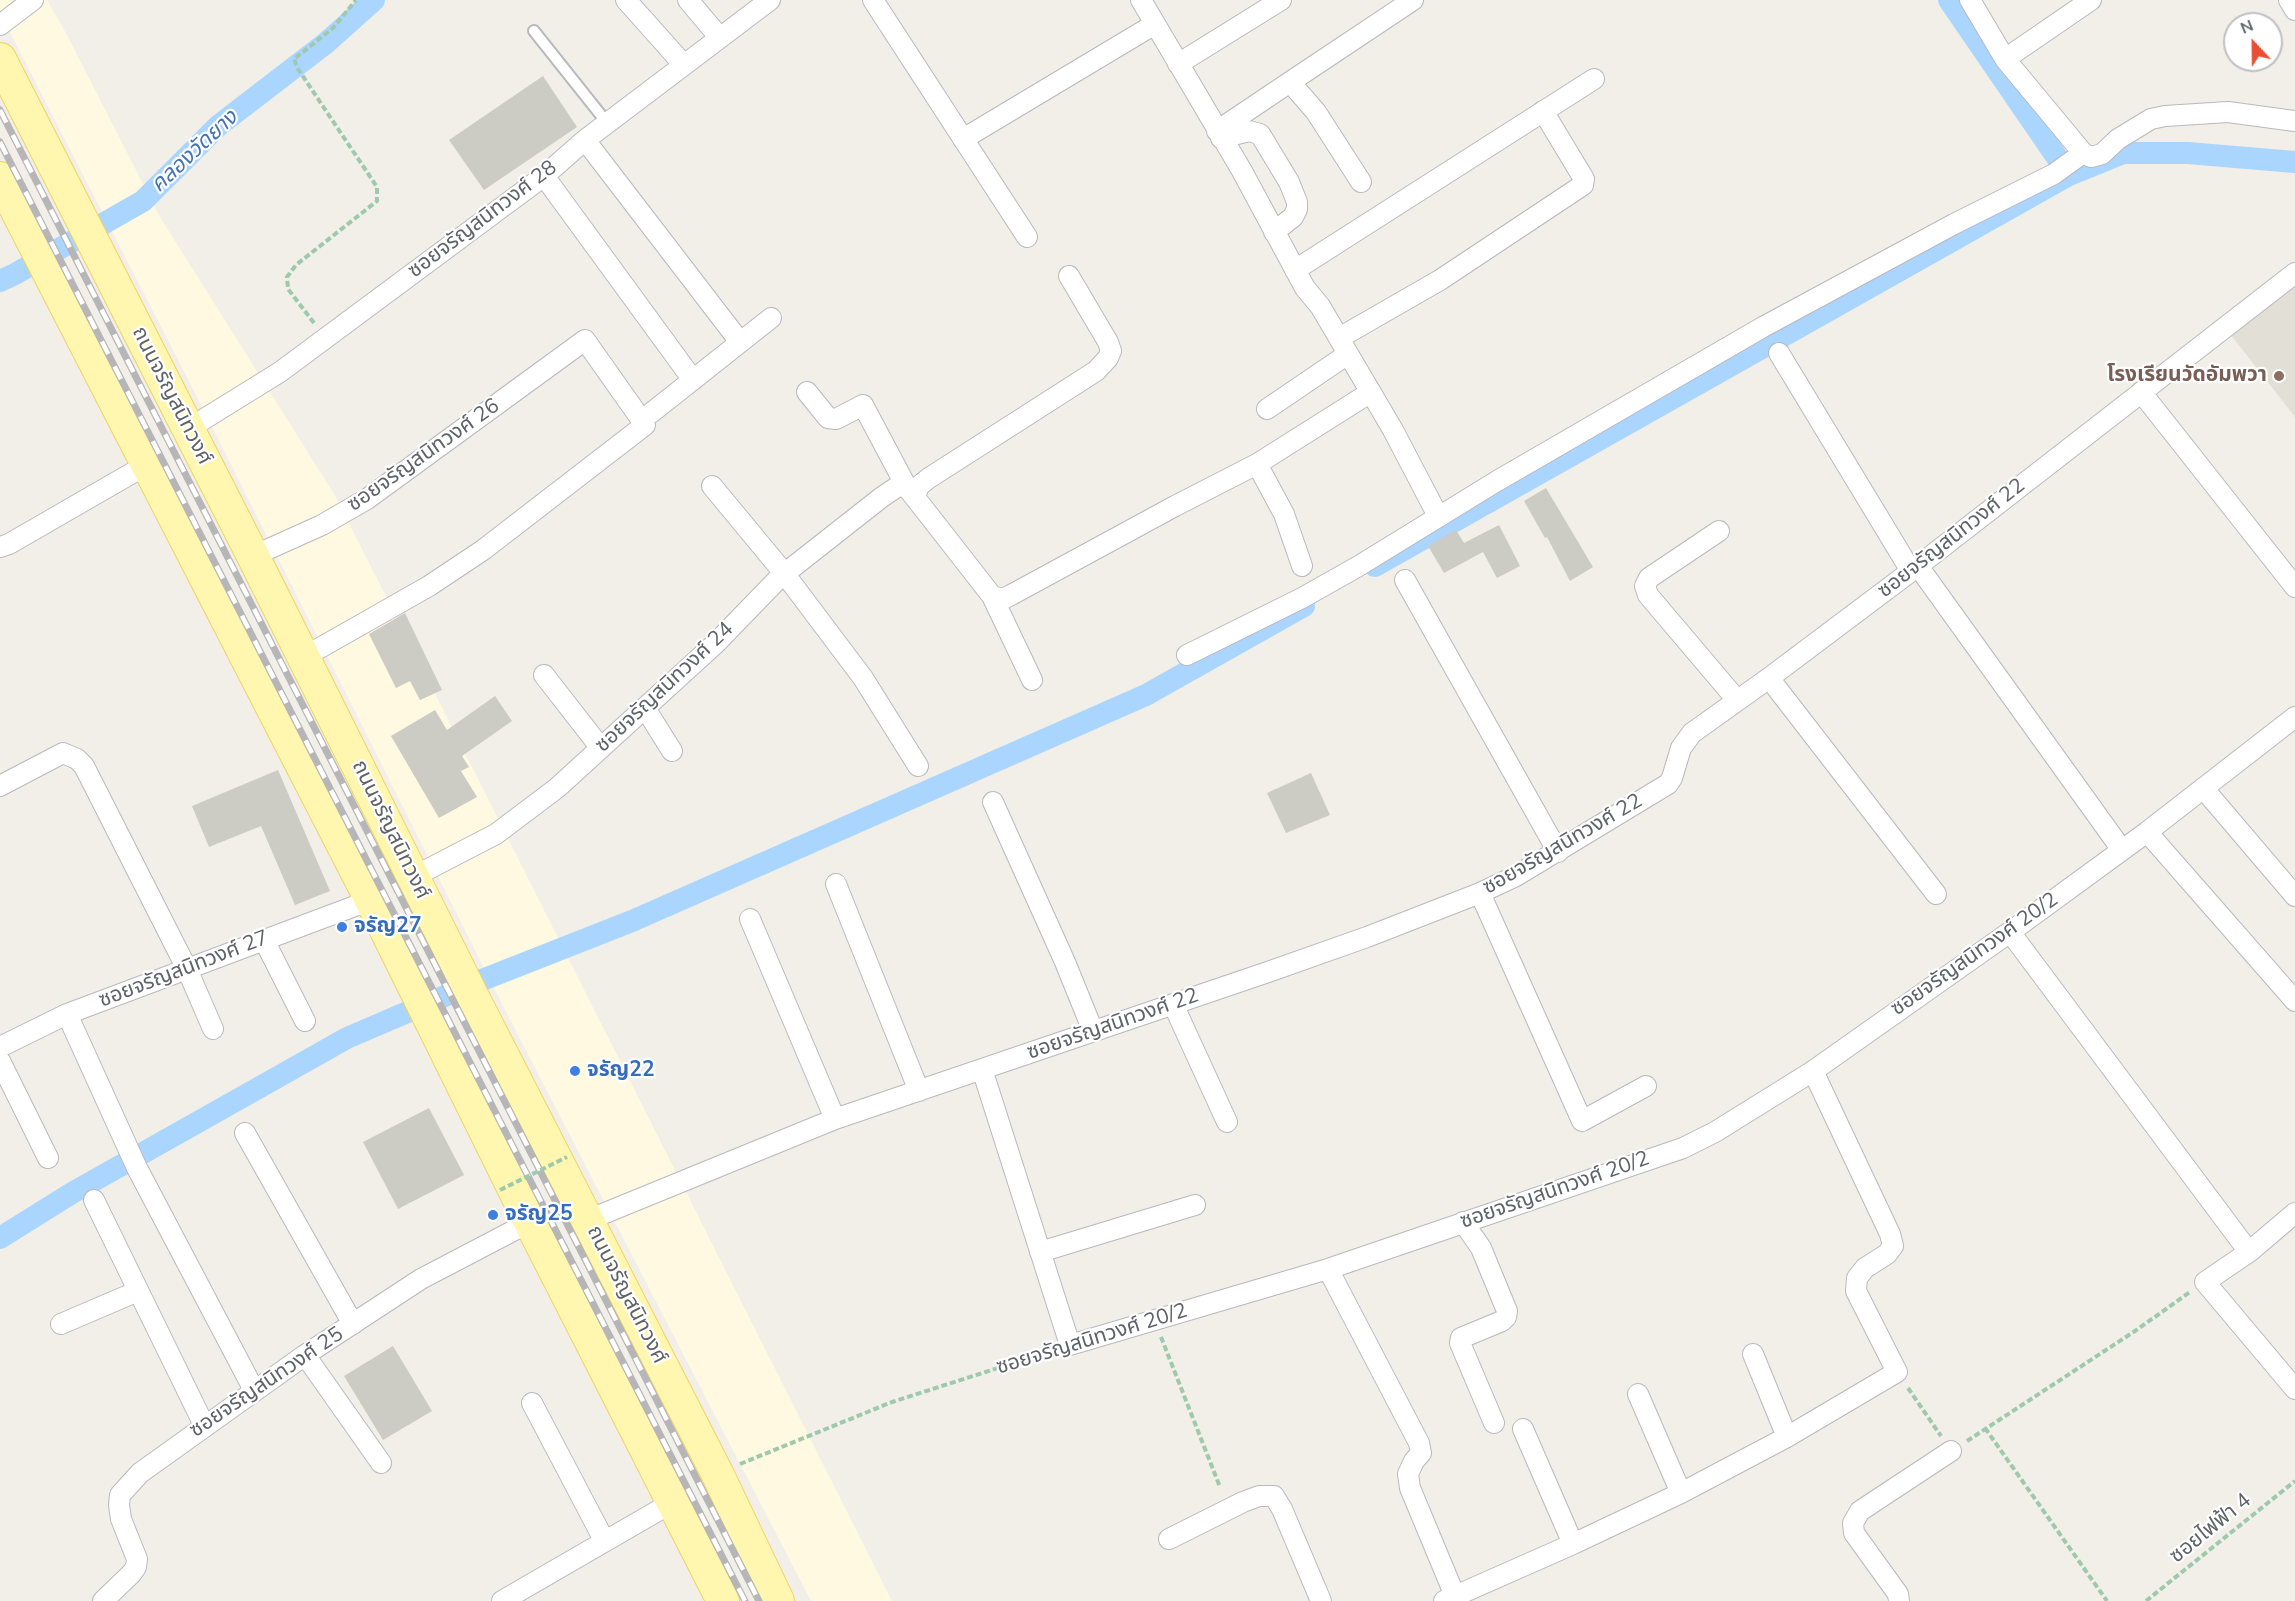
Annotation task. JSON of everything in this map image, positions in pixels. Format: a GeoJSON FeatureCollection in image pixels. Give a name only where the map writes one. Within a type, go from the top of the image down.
{"type":"FeatureCollection","features":[{"type":"Feature","properties":{"kind":"main road","name":"ถนนจรัญสนิทวงศ์"},"geometry":{"type":"LineString","coordinates":[[3,66],[304,657],[475,1001],[717,1473],[778,1601]]}},
{"type":"Feature","properties":{"kind":"main road"},"geometry":{"type":"LineString","coordinates":[[0,178],[371,900],[530,1222],[723,1601]]}},
{"type":"Feature","properties":{"kind":"street"},"geometry":{"type":"LineString","coordinates":[[0,25],[33,0]]}},
{"type":"Feature","properties":{"kind":"street"},"geometry":{"type":"LineString","coordinates":[[627,0],[684,65]]}},
{"type":"Feature","properties":{"kind":"street"},"geometry":{"type":"LineString","coordinates":[[688,0],[720,38]]}},
{"type":"Feature","properties":{"kind":"street","name":"ซอยจรัญสนิทวงศ์ 28"},"geometry":{"type":"LineString","coordinates":[[188,429],[280,372],[544,176],[585,140],[770,0]]}},
{"type":"Feature","properties":{"kind":"street"},"geometry":{"type":"LineString","coordinates":[[873,0],[1027,237]]}},
{"type":"Feature","properties":{"kind":"street"},"geometry":{"type":"LineString","coordinates":[[1141,0],[1295,270],[1371,392],[1438,516]]}},
{"type":"Feature","properties":{"kind":"street"},"geometry":{"type":"LineString","coordinates":[[1178,64],[1281,0]]}},
{"type":"Feature","properties":{"kind":"street"},"geometry":{"type":"LineString","coordinates":[[1219,134],[1290,82],[1413,0]]}},
{"type":"Feature","properties":{"kind":"street"},"geometry":{"type":"LineString","coordinates":[[1970,0],[2005,59],[2079,157]]}},
{"type":"Feature","properties":{"kind":"street"},"geometry":{"type":"LineString","coordinates":[[2005,59],[2091,0]]}},
{"type":"Feature","properties":{"kind":"street"},"geometry":{"type":"LineString","coordinates":[[2289,0],[2295,10]]}},
{"type":"Feature","properties":{"kind":"street"},"geometry":{"type":"LineString","coordinates":[[963,139],[1155,24]]}},
{"type":"Feature","properties":{"kind":"street"},"geometry":{"type":"LineString","coordinates":[[1295,270],[1594,79]]}},
{"type":"Feature","properties":{"kind":"street"},"geometry":{"type":"LineString","coordinates":[[1290,82],[1316,112],[1361,183]]}},
{"type":"Feature","properties":{"kind":"street"},"geometry":{"type":"LineString","coordinates":[[1267,409],[1344,346],[1583,185],[1584,179],[1543,111]]}},
{"type":"Feature","properties":{"kind":"street"},"geometry":{"type":"LineString","coordinates":[[1187,655],[1302,598],[1357,567],[1438,516],[1763,327],[1954,224],[2054,174],[2079,157],[2102,154],[2118,139],[2151,120],[2165,116],[2228,112],[2295,121]]}},
{"type":"Feature","properties":{"kind":"street"},"geometry":{"type":"LineString","coordinates":[[1219,134],[1249,131],[1260,134],[1289,182],[1297,202],[1297,209],[1293,217],[1274,232]]}},
{"type":"Feature","properties":{"kind":"street"},"geometry":{"type":"LineString","coordinates":[[585,140],[740,342]]}},
{"type":"Feature","properties":{"kind":"street"},"geometry":{"type":"LineString","coordinates":[[544,176],[693,380]]}},
{"type":"Feature","properties":{"kind":"street","name":"ซอยจรัญสนิทวงศ์ 22"},"geometry":{"type":"LineString","coordinates":[[588,1220],[834,1119],[1345,945],[1480,893],[1516,876],[1668,784],[1681,748],[1692,733],[1915,569],[2295,273]]}},
{"type":"Feature","properties":{"kind":"street"},"geometry":{"type":"LineString","coordinates":[[910,491],[1096,371],[1108,358],[1111,351],[1108,342],[1069,276]]}},
{"type":"Feature","properties":{"kind":"street"},"geometry":{"type":"LineString","coordinates":[[651,413],[771,318]]}},
{"type":"Feature","properties":{"kind":"street","name":"ซอยจรัญสนิทวงศ์ 26"},"geometry":{"type":"LineString","coordinates":[[253,556],[322,525],[368,499],[585,340],[645,425],[483,550],[429,586],[304,657]]}},
{"type":"Feature","properties":{"kind":"street"},"geometry":{"type":"LineString","coordinates":[[1779,353],[1915,569],[2122,850]]}},
{"type":"Feature","properties":{"kind":"street"},"geometry":{"type":"LineString","coordinates":[[807,392],[828,418],[836,419],[863,405],[910,491],[992,596],[1032,680]]}},
{"type":"Feature","properties":{"kind":"street"},"geometry":{"type":"LineString","coordinates":[[992,596],[1004,599],[1257,464],[1371,392]]}},
{"type":"Feature","properties":{"kind":"street"},"geometry":{"type":"LineString","coordinates":[[2141,392],[2295,587]]}},
{"type":"Feature","properties":{"kind":"street"},"geometry":{"type":"LineString","coordinates":[[1257,464],[1284,514],[1302,566]]}},
{"type":"Feature","properties":{"kind":"street"},"geometry":{"type":"LineString","coordinates":[[0,547],[146,465]]}},
{"type":"Feature","properties":{"kind":"street"},"geometry":{"type":"LineString","coordinates":[[712,486],[784,573],[863,678],[918,766]]}},
{"type":"Feature","properties":{"kind":"street","name":"ซอยจรัญสนิทวงศ์ 24"},"geometry":{"type":"LineString","coordinates":[[413,877],[496,834],[557,788],[716,643],[784,573],[897,486],[910,491]]}},
{"type":"Feature","properties":{"kind":"street"},"geometry":{"type":"LineString","coordinates":[[1719,531],[1649,578],[1645,586],[1648,595],[1737,700]]}},
{"type":"Feature","properties":{"kind":"street"},"geometry":{"type":"LineString","coordinates":[[1405,580],[1558,852]]}},
{"type":"Feature","properties":{"kind":"street"},"geometry":{"type":"LineString","coordinates":[[544,675],[600,747]]}},
{"type":"Feature","properties":{"kind":"street"},"geometry":{"type":"LineString","coordinates":[[1769,678],[1936,894]]}},
{"type":"Feature","properties":{"kind":"street"},"geometry":{"type":"LineString","coordinates":[[645,708],[672,751]]}},
{"type":"Feature","properties":{"kind":"street","name":"ซอยจรัญสนิทวงศ์ 20/2"},"geometry":{"type":"LineString","coordinates":[[1070,1345],[1328,1269],[1683,1148],[1715,1132],[1813,1071],[2010,932],[2147,832],[2295,717]]}},
{"type":"Feature","properties":{"kind":"street"},"geometry":{"type":"LineString","coordinates":[[0,786],[63,753],[84,766],[187,969],[213,1029]]}},
{"type":"Feature","properties":{"kind":"street"},"geometry":{"type":"LineString","coordinates":[[2203,788],[2295,896]]}},
{"type":"Feature","properties":{"kind":"street"},"geometry":{"type":"LineString","coordinates":[[993,802],[1093,1030]]}},
{"type":"Feature","properties":{"kind":"street"},"geometry":{"type":"LineString","coordinates":[[2147,832],[2295,1001]]}},
{"type":"Feature","properties":{"kind":"street"},"geometry":{"type":"LineString","coordinates":[[836,884],[919,1091]]}},
{"type":"Feature","properties":{"kind":"street"},"geometry":{"type":"LineString","coordinates":[[1480,893],[1582,1121],[1646,1086]]}},
{"type":"Feature","properties":{"kind":"street","name":"ซอยจรัญสนิทวงศ์ 27"},"geometry":{"type":"LineString","coordinates":[[0,1047],[67,1014],[371,900]]}},
{"type":"Feature","properties":{"kind":"street"},"geometry":{"type":"LineString","coordinates":[[750,920],[834,1119]]}},
{"type":"Feature","properties":{"kind":"street"},"geometry":{"type":"LineString","coordinates":[[2010,932],[2249,1252]]}},
{"type":"Feature","properties":{"kind":"street"},"geometry":{"type":"LineString","coordinates":[[264,940],[305,1021]]}},
{"type":"Feature","properties":{"kind":"street"},"geometry":{"type":"LineString","coordinates":[[1173,1005],[1227,1122]]}},
{"type":"Feature","properties":{"kind":"street"},"geometry":{"type":"LineString","coordinates":[[67,1014],[137,1168],[254,1390]]}},
{"type":"Feature","properties":{"kind":"street"},"geometry":{"type":"LineString","coordinates":[[0,1061],[48,1158]]}},
{"type":"Feature","properties":{"kind":"street"},"geometry":{"type":"LineString","coordinates":[[982,1070],[1070,1345]]}},
{"type":"Feature","properties":{"kind":"street"},"geometry":{"type":"LineString","coordinates":[[1328,1269],[1419,1443],[1420,1453],[1408,1474],[1410,1488],[1449,1599],[1681,1493],[1787,1437],[1898,1372],[1856,1291],[1857,1278],[1865,1268],[1887,1254],[1893,1246],[1890,1234],[1813,1071]]}},
{"type":"Feature","properties":{"kind":"street"},"geometry":{"type":"LineString","coordinates":[[245,1133],[353,1324]]}},
{"type":"Feature","properties":{"kind":"street"},"geometry":{"type":"LineString","coordinates":[[94,1200],[204,1425]]}},
{"type":"Feature","properties":{"kind":"street"},"geometry":{"type":"LineString","coordinates":[[1040,1252],[1195,1205]]}},
{"type":"Feature","properties":{"kind":"street"},"geometry":{"type":"LineString","coordinates":[[2295,1213],[2249,1252],[2205,1282],[2295,1389]]}},
{"type":"Feature","properties":{"kind":"street","name":"ซอยจรัญสนิทวงศ์ 25"},"geometry":{"type":"LineString","coordinates":[[103,1601],[132,1574],[137,1559],[121,1519],[120,1495],[140,1473],[254,1390],[421,1279],[530,1222]]}},
{"type":"Feature","properties":{"kind":"street"},"geometry":{"type":"LineString","coordinates":[[1463,1222],[1481,1248],[1507,1311],[1502,1321],[1461,1338],[1460,1343],[1494,1423]]}},
{"type":"Feature","properties":{"kind":"street"},"geometry":{"type":"LineString","coordinates":[[62,1324],[138,1291]]}},
{"type":"Feature","properties":{"kind":"street"},"geometry":{"type":"LineString","coordinates":[[1753,1354],[1787,1437]]}},
{"type":"Feature","properties":{"kind":"street"},"geometry":{"type":"LineString","coordinates":[[305,1355],[381,1463]]}},
{"type":"Feature","properties":{"kind":"street"},"geometry":{"type":"LineString","coordinates":[[1638,1394],[1681,1493]]}},
{"type":"Feature","properties":{"kind":"street"},"geometry":{"type":"LineString","coordinates":[[532,1403],[604,1540]]}},
{"type":"Feature","properties":{"kind":"street"},"geometry":{"type":"LineString","coordinates":[[1524,1429],[1573,1544]]}},
{"type":"Feature","properties":{"kind":"street"},"geometry":{"type":"LineString","coordinates":[[1899,1601],[1898,1594],[1854,1533],[1853,1523],[1860,1511],[1951,1451]]}},
{"type":"Feature","properties":{"kind":"street"},"geometry":{"type":"LineString","coordinates":[[1169,1539],[1243,1502],[1259,1496],[1274,1496],[1282,1509],[1322,1601]]}},
{"type":"Feature","properties":{"kind":"street"},"geometry":{"type":"LineString","coordinates":[[502,1601],[673,1502]]}},
{"type":"Feature","properties":{"kind":"lane"},"geometry":{"type":"LineString","coordinates":[[534,31],[608,124]]}},
{"type":"Feature","properties":{"kind":"path"},"geometry":{"type":"LineString","coordinates":[[325,338],[288,289],[287,277],[296,265],[376,201],[377,187],[294,62],[296,56],[333,28],[356,0]]}},
{"type":"Feature","properties":{"kind":"path"},"geometry":{"type":"LineString","coordinates":[[500,1190],[567,1157]]}},
{"type":"Feature","properties":{"kind":"path"},"geometry":{"type":"LineString","coordinates":[[1898,1372],[1951,1451],[2135,1331],[2205,1282]]}},
{"type":"Feature","properties":{"kind":"path"},"geometry":{"type":"LineString","coordinates":[[1155,1320],[1220,1487]]}},
{"type":"Feature","properties":{"kind":"path","name":"ซอยจรัญสนิทวงศ์ 20/2"},"geometry":{"type":"LineString","coordinates":[[717,1473],[892,1402],[1070,1345]]}},
{"type":"Feature","properties":{"kind":"path"},"geometry":{"type":"LineString","coordinates":[[1985,1428],[2107,1601]]}},
{"type":"Feature","properties":{"kind":"path","name":"ซอยไฟฟ้า 4"},"geometry":{"type":"LineString","coordinates":[[2146,1601],[2295,1481]]}},
{"type":"Feature","properties":{"kind":"shaded area"},"geometry":{"type":"Polygon","coordinates":[[[0,0],[47,0],[160,217],[336,497],[892,1601],[811,1601],[505,1010],[195,393],[0,13],[0,0]]]}},
{"type":"Feature","properties":{"kind":"shaded area","name":"โรงเรียนวัดอัมพวา"},"geometry":{"type":"Polygon","coordinates":[[[2295,287],[2295,417],[2231,335],[2295,287]]]}},
{"type":"Feature","properties":{"kind":"building"},"geometry":{"type":"Polygon","coordinates":[[[543,76],[577,127],[484,190],[449,140],[543,76]]]}},
{"type":"Feature","properties":{"kind":"building"},"geometry":{"type":"Polygon","coordinates":[[[1546,488],[1593,567],[1570,581],[1547,537],[1545,538],[1524,501],[1546,488]]]}},
{"type":"Feature","properties":{"kind":"building"},"geometry":{"type":"Polygon","coordinates":[[[1499,525],[1520,566],[1497,578],[1483,552],[1444,573],[1428,546],[1456,530],[1464,543],[1499,525]]]}},
{"type":"Feature","properties":{"kind":"building"},"geometry":{"type":"Polygon","coordinates":[[[405,613],[442,690],[420,700],[410,681],[396,688],[369,634],[405,613]]]}},
{"type":"Feature","properties":{"kind":"building"},"geometry":{"type":"Polygon","coordinates":[[[495,696],[512,721],[462,756],[469,767],[461,771],[477,797],[439,818],[391,736],[435,710],[447,730],[495,696]]]}},
{"type":"Feature","properties":{"kind":"building"},"geometry":{"type":"Polygon","coordinates":[[[278,770],[330,891],[295,905],[261,826],[209,847],[192,806],[278,770]]]}},
{"type":"Feature","properties":{"kind":"building"},"geometry":{"type":"Polygon","coordinates":[[[1311,773],[1330,815],[1286,833],[1267,793],[1311,773]]]}},
{"type":"Feature","properties":{"kind":"building"},"geometry":{"type":"Polygon","coordinates":[[[429,1108],[464,1175],[398,1209],[363,1142],[429,1108]]]}},
{"type":"Feature","properties":{"kind":"building"},"geometry":{"type":"Polygon","coordinates":[[[393,1346],[432,1411],[383,1440],[344,1376],[393,1346]]]}},
{"type":"Feature","properties":{"kind":"waterway","name":"คลองวัดยาง"},"geometry":{"type":"LineString","coordinates":[[0,281],[143,201],[218,126],[326,43],[374,0]]}},
{"type":"Feature","properties":{"kind":"waterway"},"geometry":{"type":"LineString","coordinates":[[1949,0],[2069,175]]}},
{"type":"Feature","properties":{"kind":"waterway"},"geometry":{"type":"LineString","coordinates":[[1375,566],[2069,175],[2123,153],[2188,153],[2295,162]]}},
{"type":"Feature","properties":{"kind":"waterway"},"geometry":{"type":"LineString","coordinates":[[0,1238],[72,1193],[347,1038],[482,980],[632,921],[1146,695],[1304,606]]}},
{"type":"Feature","properties":{"kind":"railway"},"geometry":{"type":"LineString","coordinates":[[0,110],[759,1601]]}},
{"type":"Feature","properties":{"kind":"railway"},"geometry":{"type":"LineString","coordinates":[[0,142],[745,1601]]}},
{"type":"Feature","properties":{"kind":"place","name":"โรงเรียนวัดอัมพวา"},"geometry":{"type":"Point","coordinates":[2279,376]}},
{"type":"Feature","properties":{"kind":"place","name":"จรัญ27"},"geometry":{"type":"Point","coordinates":[342,927]}},
{"type":"Feature","properties":{"kind":"place","name":"จรัญ22"},"geometry":{"type":"Point","coordinates":[575,1071]}},
{"type":"Feature","properties":{"kind":"place","name":"จรัญ25"},"geometry":{"type":"Point","coordinates":[493,1215]}}]}
